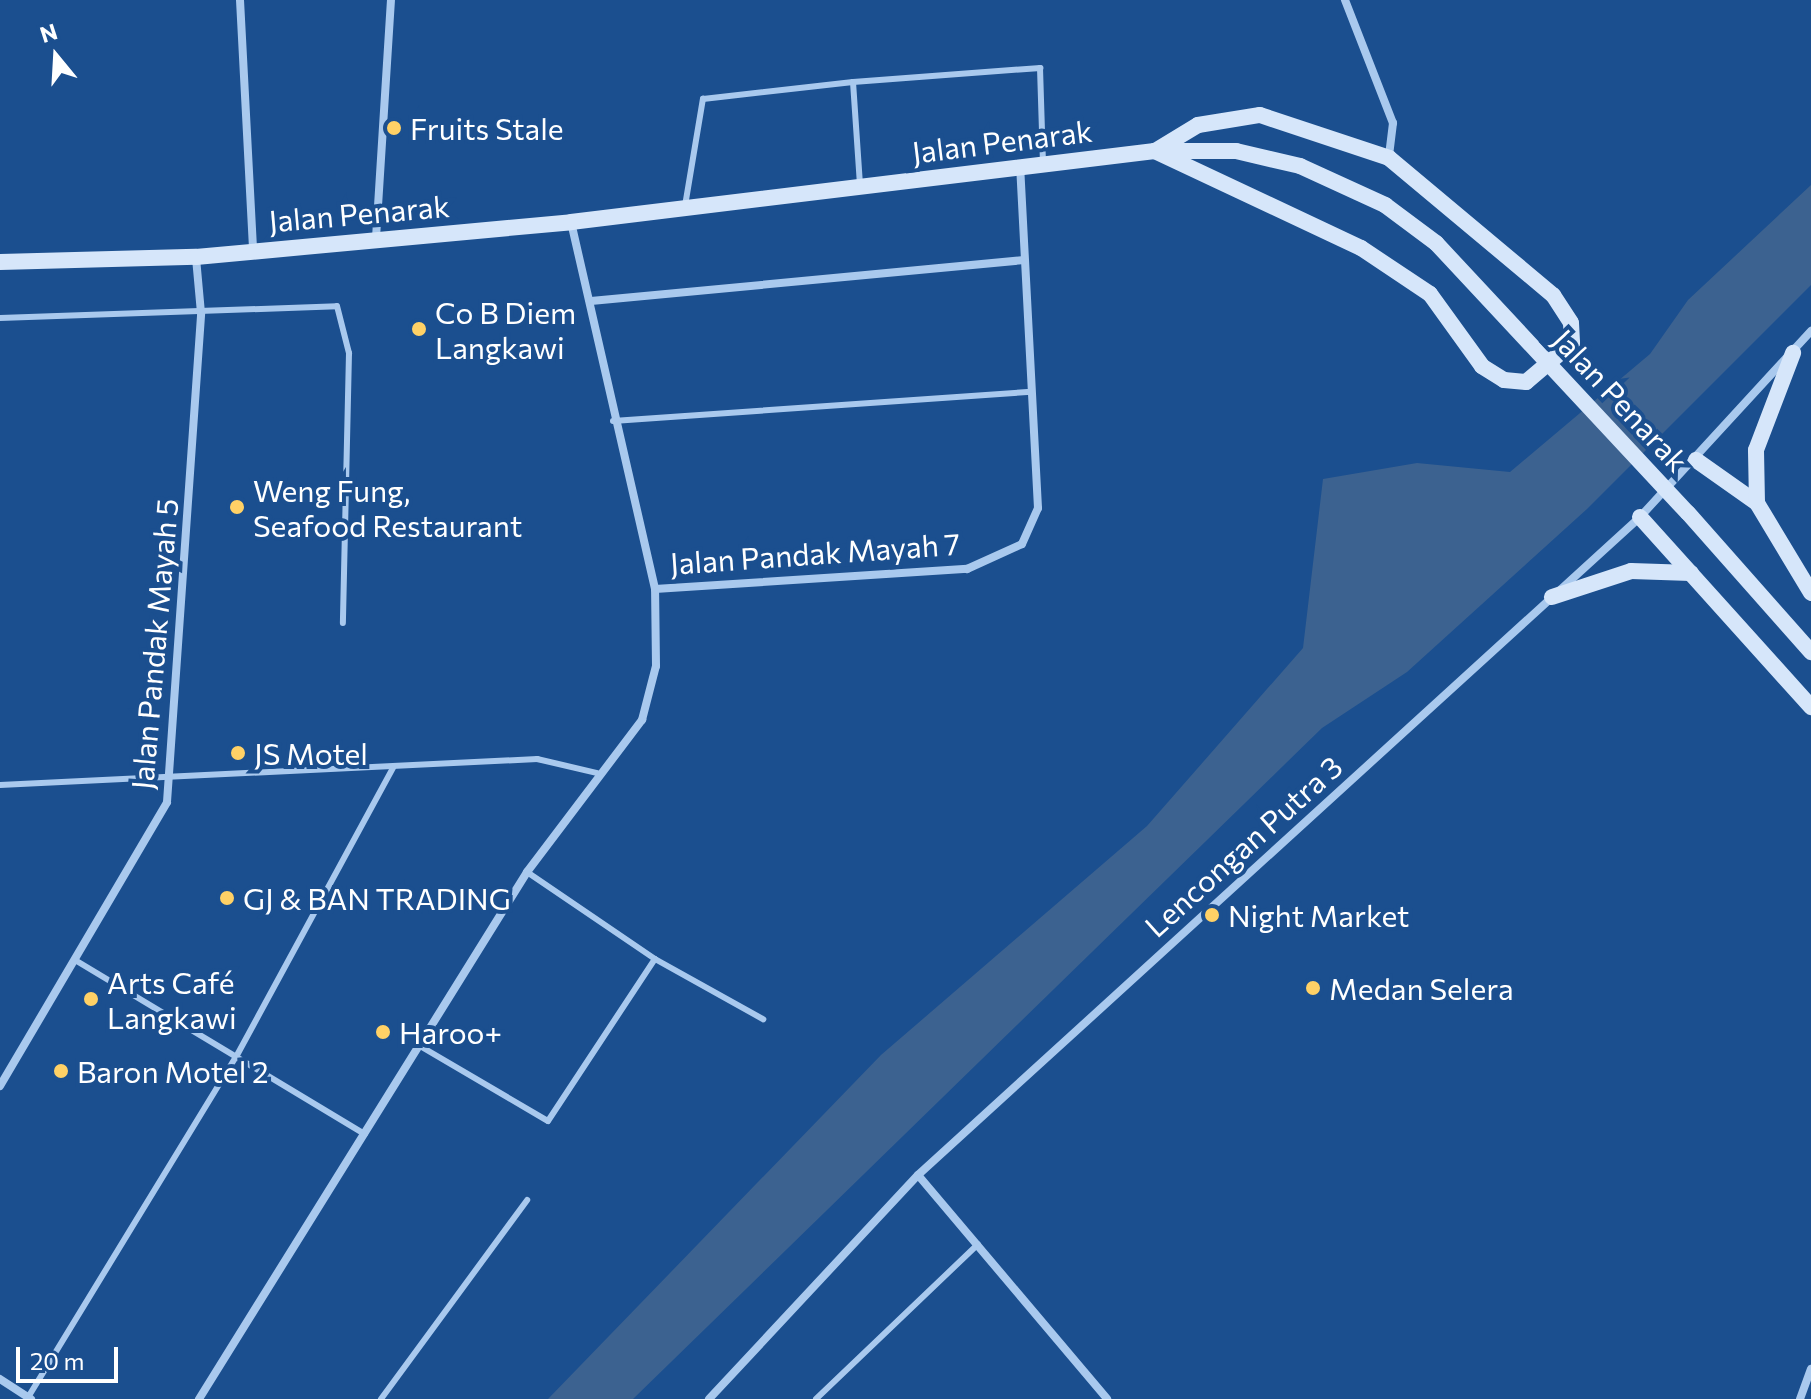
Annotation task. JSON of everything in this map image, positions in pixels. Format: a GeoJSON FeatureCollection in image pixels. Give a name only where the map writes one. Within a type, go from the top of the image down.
{"type":"FeatureCollection","features":[{"type":"Feature","properties":{"kind":"main road"},"geometry":{"type":"LineString","coordinates":[[1260,115],[1389,158],[1502,248],[1553,295],[1571,323],[1572,343],[1526,382],[1482,366],[1430,294],[1361,248],[1155,151],[1198,125],[1260,115]]}},
{"type":"Feature","properties":{"kind":"main road","name":"Jalan Penarak"},"geometry":{"type":"LineString","coordinates":[[0,262],[196,257],[685,210],[1020,165],[1155,151],[1236,151],[1287,163],[1358,187],[1436,243],[1688,513],[1811,652]]}},
{"type":"Feature","properties":{"kind":"main road"},"geometry":{"type":"LineString","coordinates":[[1757,503],[1756,450],[1793,353]]}},
{"type":"Feature","properties":{"kind":"main road"},"geometry":{"type":"LineString","coordinates":[[1696,460],[1757,503],[1811,593]]}},
{"type":"Feature","properties":{"kind":"main road"},"geometry":{"type":"LineString","coordinates":[[1640,517],[1811,707]]}},
{"type":"Feature","properties":{"kind":"main road"},"geometry":{"type":"LineString","coordinates":[[1552,597],[1631,571],[1691,573]]}},
{"type":"Feature","properties":{"kind":"street"},"geometry":{"type":"LineString","coordinates":[[240,0],[253,251]]}},
{"type":"Feature","properties":{"kind":"street"},"geometry":{"type":"LineString","coordinates":[[376,238],[391,0]]}},
{"type":"Feature","properties":{"kind":"street"},"geometry":{"type":"LineString","coordinates":[[1345,0],[1393,123],[1389,158]]}},
{"type":"Feature","properties":{"kind":"street","name":"Jalan Pandak Mayah 7"},"geometry":{"type":"LineString","coordinates":[[655,589],[967,569],[1003,557],[1022,544],[1038,508],[1020,165]]}},
{"type":"Feature","properties":{"kind":"street","name":"Jalan Pandak Mayah 7"},"geometry":{"type":"LineString","coordinates":[[199,1399],[527,872],[597,773],[642,720],[656,666],[655,589],[613,421],[591,301],[571,222]]}},
{"type":"Feature","properties":{"kind":"street","name":"Jalan Pandak Mayah 5"},"geometry":{"type":"LineString","coordinates":[[0,1086],[157,823],[172,777],[201,313],[196,257]]}},
{"type":"Feature","properties":{"kind":"street"},"geometry":{"type":"LineString","coordinates":[[591,301],[1024,260]]}},
{"type":"Feature","properties":{"kind":"street","name":"Lencongan Putra 3"},"geometry":{"type":"LineString","coordinates":[[709,1399],[918,1175],[1640,517],[1696,460],[1811,331]]}},
{"type":"Feature","properties":{"kind":"street"},"geometry":{"type":"LineString","coordinates":[[918,1175],[1107,1399]]}},
{"type":"Feature","properties":{"kind":"street"},"geometry":{"type":"LineString","coordinates":[[1800,1399],[1811,1369]]}},
{"type":"Feature","properties":{"kind":"street"},"geometry":{"type":"LineString","coordinates":[[0,1379],[29,1398]]}},
{"type":"Feature","properties":{"kind":"lane"},"geometry":{"type":"LineString","coordinates":[[685,210],[703,99],[853,82],[1040,68],[1043,163]]}},
{"type":"Feature","properties":{"kind":"lane"},"geometry":{"type":"LineString","coordinates":[[853,82],[860,186]]}},
{"type":"Feature","properties":{"kind":"lane"},"geometry":{"type":"LineString","coordinates":[[0,318],[201,313],[324,302],[345,319],[343,623]]}},
{"type":"Feature","properties":{"kind":"lane"},"geometry":{"type":"LineString","coordinates":[[613,421],[1031,392]]}},
{"type":"Feature","properties":{"kind":"lane"},"geometry":{"type":"LineString","coordinates":[[0,785],[537,759],[597,773]]}},
{"type":"Feature","properties":{"kind":"lane"},"geometry":{"type":"LineString","coordinates":[[29,1398],[236,1057],[394,766]]}},
{"type":"Feature","properties":{"kind":"lane"},"geometry":{"type":"LineString","coordinates":[[527,872],[655,959],[763,1019]]}},
{"type":"Feature","properties":{"kind":"lane"},"geometry":{"type":"LineString","coordinates":[[420,1046],[548,1121],[655,959]]}},
{"type":"Feature","properties":{"kind":"lane"},"geometry":{"type":"LineString","coordinates":[[75,960],[365,1134]]}},
{"type":"Feature","properties":{"kind":"lane"},"geometry":{"type":"LineString","coordinates":[[381,1399],[527,1200]]}},
{"type":"Feature","properties":{"kind":"lane"},"geometry":{"type":"LineString","coordinates":[[816,1399],[978,1244]]}},
{"type":"Feature","properties":{"kind":"water"},"geometry":{"type":"Polygon","coordinates":[[[1811,185],[1811,285],[1587,509],[1407,672],[1322,728],[633,1399],[548,1399],[881,1055],[1147,826],[1303,648],[1323,479],[1417,463],[1510,472],[1650,354],[1688,300],[1811,185]]]}},
{"type":"Feature","properties":{"kind":"place","name":"Fruits Stale"},"geometry":{"type":"Point","coordinates":[394,128]}},
{"type":"Feature","properties":{"kind":"place","name":"Co B Diem Langkawi"},"geometry":{"type":"Point","coordinates":[419,329]}},
{"type":"Feature","properties":{"kind":"place","name":"Weng Fung, Seafood Restaurant"},"geometry":{"type":"Point","coordinates":[237,507]}},
{"type":"Feature","properties":{"kind":"place","name":"JS Motel"},"geometry":{"type":"Point","coordinates":[238,753]}},
{"type":"Feature","properties":{"kind":"place","name":"GJ & BAN TRADING"},"geometry":{"type":"Point","coordinates":[227,898]}},
{"type":"Feature","properties":{"kind":"place","name":"Night Market"},"geometry":{"type":"Point","coordinates":[1212,915]}},
{"type":"Feature","properties":{"kind":"place","name":"Medan Selera"},"geometry":{"type":"Point","coordinates":[1313,988]}},
{"type":"Feature","properties":{"kind":"place","name":"Arts Café Langkawi"},"geometry":{"type":"Point","coordinates":[91,999]}},
{"type":"Feature","properties":{"kind":"place","name":"Haroo+"},"geometry":{"type":"Point","coordinates":[383,1032]}},
{"type":"Feature","properties":{"kind":"place","name":"Baron Motel 2"},"geometry":{"type":"Point","coordinates":[61,1071]}}]}
